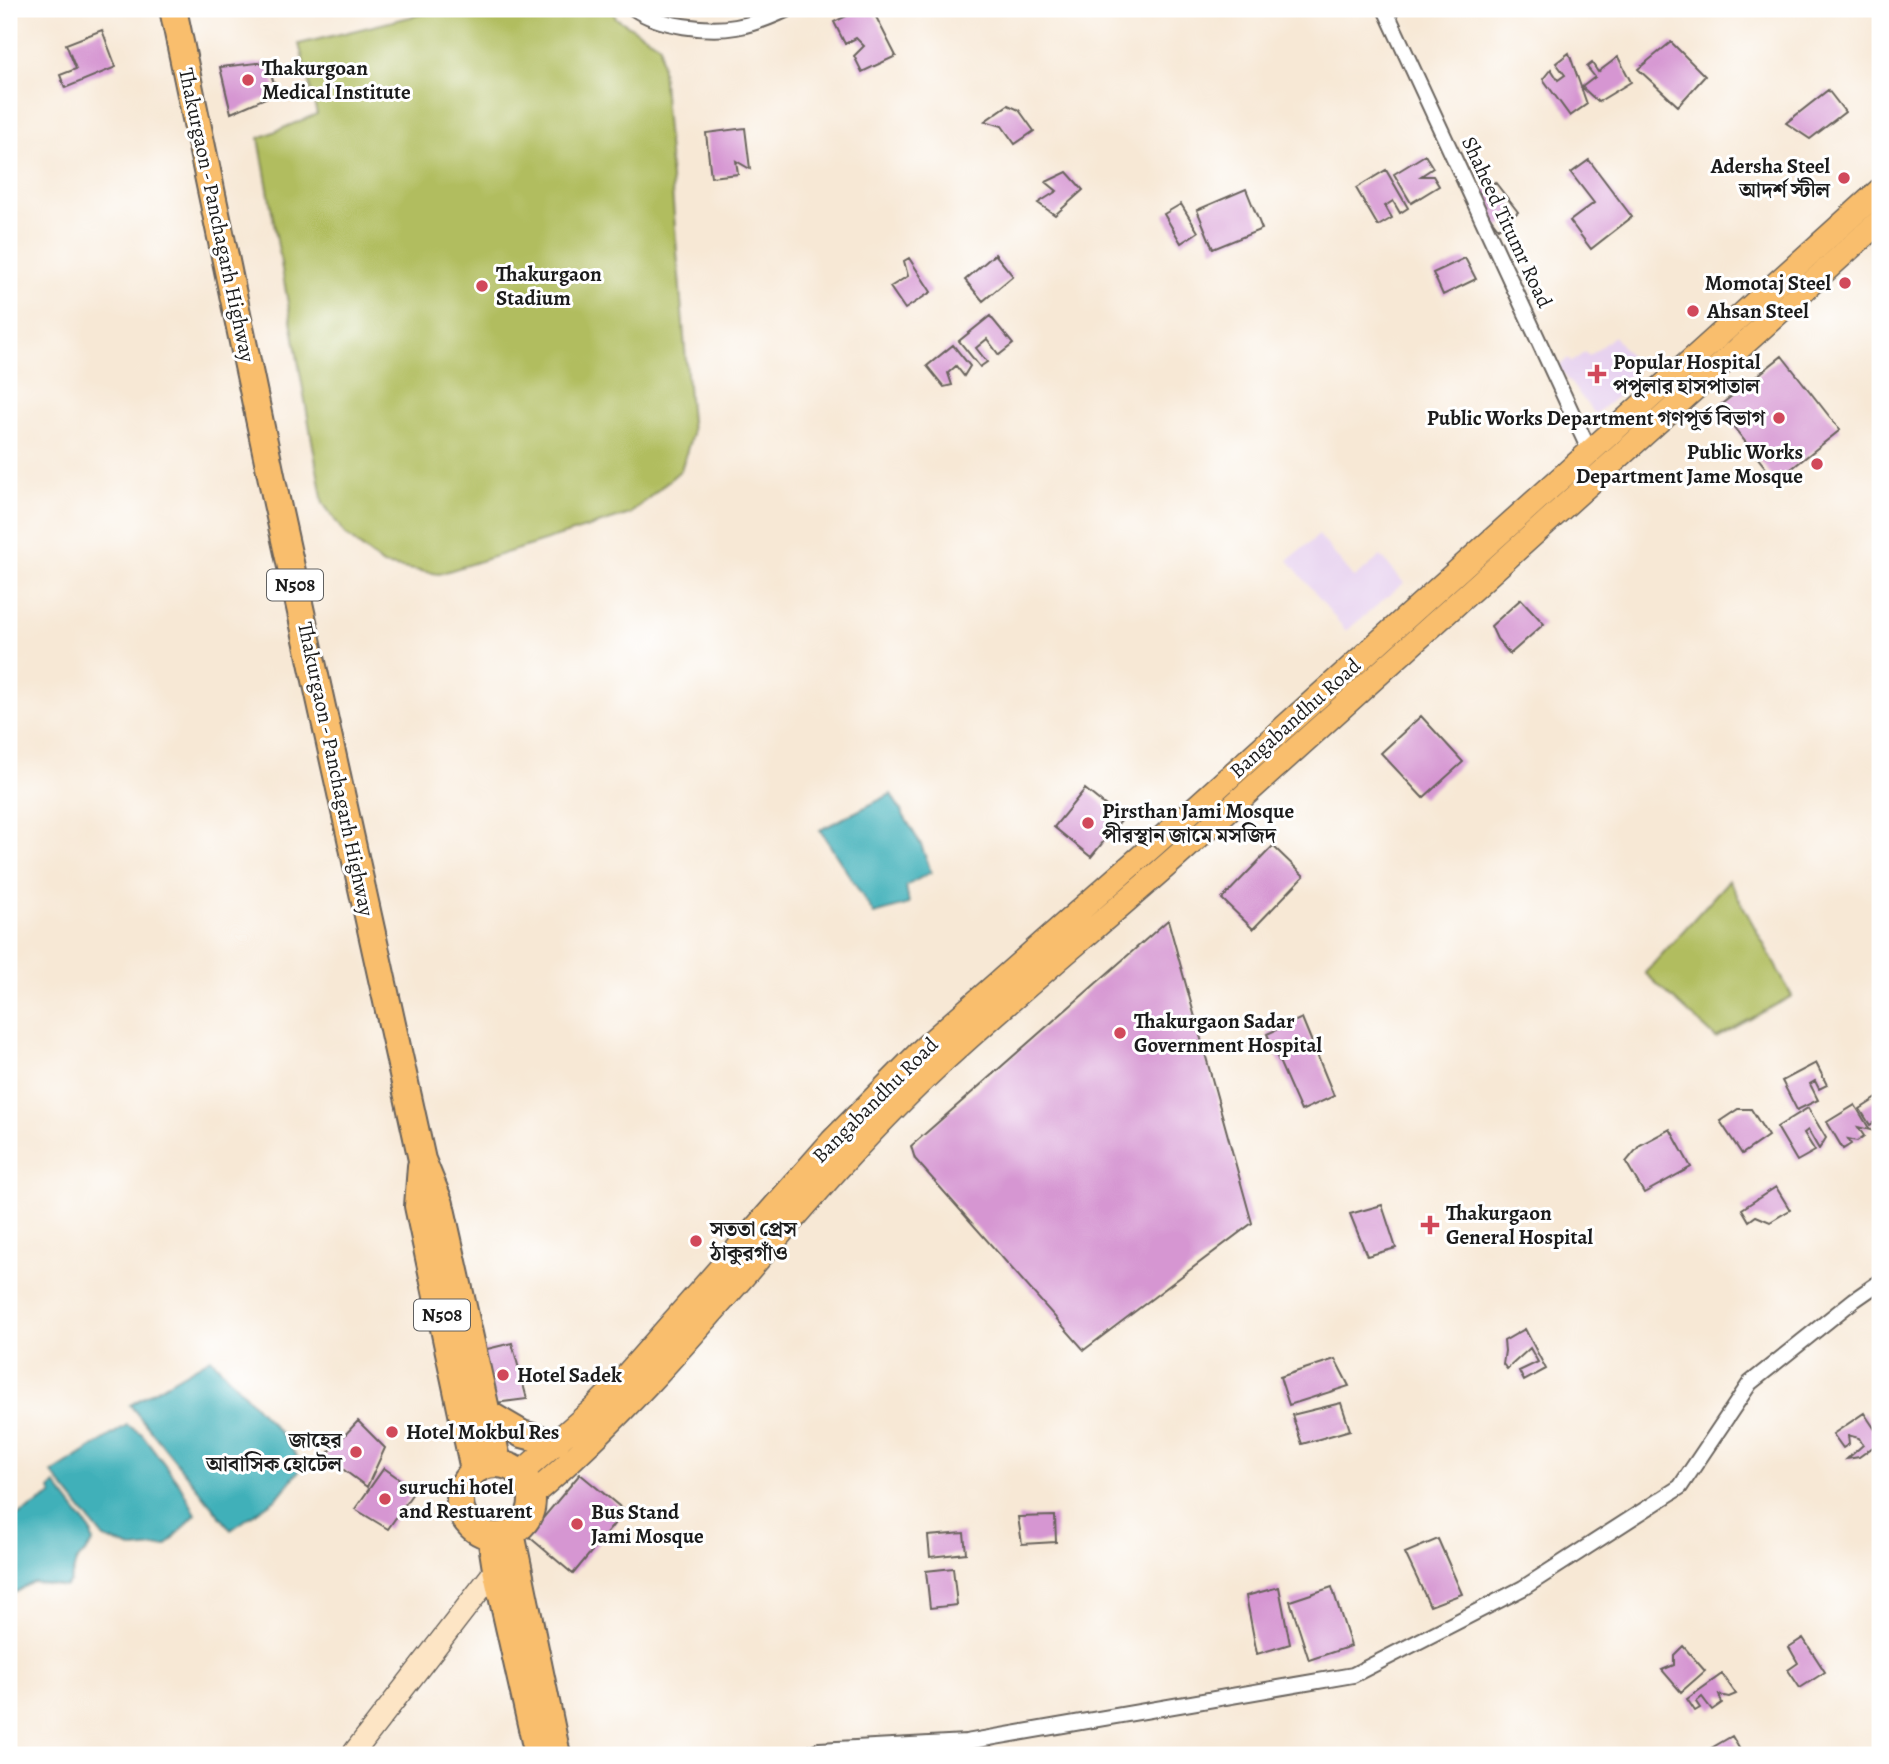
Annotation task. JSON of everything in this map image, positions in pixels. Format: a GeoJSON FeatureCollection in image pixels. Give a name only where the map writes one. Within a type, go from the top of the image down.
{"type":"FeatureCollection","features":[{"type":"Feature","properties":{"kind":"highway","name":"Thakurgaon - Panchagarh Highway"},"geometry":{"type":"LineString","coordinates":[[173,9],[282,526],[422,1160],[440,1204],[488,1414],[506,1475]]}},
{"type":"Feature","properties":{"kind":"highway","name":"Thakurgaon - Panchagarh Highway"},"geometry":{"type":"LineString","coordinates":[[422,1160],[418,1206],[506,1475]]}},
{"type":"Feature","properties":{"kind":"highway"},"geometry":{"type":"LineString","coordinates":[[488,1414],[522,1434],[556,1443]]}},
{"type":"Feature","properties":{"kind":"highway"},"geometry":{"type":"LineString","coordinates":[[506,1475],[531,1510],[523,1524],[501,1535],[474,1530],[463,1517],[459,1500],[463,1483],[506,1475]]}},
{"type":"Feature","properties":{"kind":"highway"},"geometry":{"type":"LineString","coordinates":[[501,1535],[496,1569],[538,1755]]}},
{"type":"Feature","properties":{"kind":"highway"},"geometry":{"type":"LineString","coordinates":[[501,1535],[557,1755]]}},
{"type":"Feature","properties":{"kind":"main road","name":"Bangabandhu Road"},"geometry":{"type":"LineString","coordinates":[[506,1475],[556,1443],[594,1409],[832,1141],[924,1048],[1154,845],[1880,190]]}},
{"type":"Feature","properties":{"kind":"main road","name":"Bangabandhu Road"},"geometry":{"type":"LineString","coordinates":[[506,1475],[571,1462],[639,1395],[848,1157],[940,1064],[1170,863],[1880,221]]}},
{"type":"Feature","properties":{"kind":"main road"},"geometry":{"type":"LineString","coordinates":[[352,1755],[496,1569]]}},
{"type":"Feature","properties":{"kind":"street"},"geometry":{"type":"LineString","coordinates":[[635,9],[656,20],[693,27],[734,28],[762,21],[788,9]]}},
{"type":"Feature","properties":{"kind":"street","name":"Shaheed Titumr Road"},"geometry":{"type":"LineString","coordinates":[[1385,9],[1590,453]]}},
{"type":"Feature","properties":{"kind":"street"},"geometry":{"type":"LineString","coordinates":[[807,1755],[819,1750],[966,1741],[1353,1675],[1523,1588],[1680,1487],[1750,1383],[1880,1282]]}},
{"type":"Feature","properties":{"kind":"shaded area","name":"Popular Hospital পপুলার হাসপাতাল"},"geometry":{"type":"Polygon","coordinates":[[[1614,336],[1639,368],[1624,380],[1629,387],[1595,414],[1558,367],[1568,358],[1572,362],[1585,352],[1589,356],[1614,336]]]}},
{"type":"Feature","properties":{"kind":"shaded area"},"geometry":{"type":"Polygon","coordinates":[[[1319,535],[1354,578],[1381,556],[1404,583],[1346,631],[1288,560],[1319,535]]]}},
{"type":"Feature","properties":{"kind":"green space","name":"Thakurgaon Stadium"},"geometry":{"type":"Polygon","coordinates":[[[443,9],[611,9],[616,18],[660,45],[692,434],[681,470],[630,514],[439,574],[383,565],[345,534],[323,503],[259,138],[317,114],[299,44],[443,9]]]}},
{"type":"Feature","properties":{"kind":"green space"},"geometry":{"type":"Polygon","coordinates":[[[1729,880],[1792,996],[1716,1038],[1645,973],[1729,880]]]}},
{"type":"Feature","properties":{"kind":"water"},"geometry":{"type":"Polygon","coordinates":[[[891,794],[921,845],[931,872],[906,886],[909,904],[874,914],[820,830],[891,794]]]}},
{"type":"Feature","properties":{"kind":"water"},"geometry":{"type":"Polygon","coordinates":[[[211,1358],[282,1435],[303,1466],[277,1498],[231,1530],[130,1405],[211,1358]]]}},
{"type":"Feature","properties":{"kind":"water"},"geometry":{"type":"Polygon","coordinates":[[[127,1425],[142,1434],[180,1485],[196,1514],[166,1546],[134,1549],[104,1538],[52,1473],[127,1425]]]}},
{"type":"Feature","properties":{"kind":"water"},"geometry":{"type":"Polygon","coordinates":[[[55,1484],[91,1531],[93,1543],[76,1562],[70,1582],[65,1587],[33,1582],[9,1596],[9,1521],[52,1495],[50,1489],[55,1484]]]}},
{"type":"Feature","properties":{"kind":"building"},"geometry":{"type":"Polygon","coordinates":[[[861,9],[872,9],[896,56],[862,72],[854,56],[864,46],[856,38],[845,44],[834,22],[861,9]]]}},
{"type":"Feature","properties":{"kind":"building"},"geometry":{"type":"Polygon","coordinates":[[[102,30],[116,67],[65,88],[60,75],[76,69],[66,44],[102,30]]]}},
{"type":"Feature","properties":{"kind":"building"},"geometry":{"type":"Polygon","coordinates":[[[1671,42],[1705,76],[1678,106],[1638,69],[1671,42]]]}},
{"type":"Feature","properties":{"kind":"building"},"geometry":{"type":"Polygon","coordinates":[[[1569,53],[1587,104],[1570,116],[1543,79],[1551,69],[1558,80],[1565,75],[1556,63],[1569,53]]]}},
{"type":"Feature","properties":{"kind":"building"},"geometry":{"type":"Polygon","coordinates":[[[1618,57],[1631,82],[1598,102],[1582,87],[1595,77],[1587,67],[1592,63],[1598,72],[1618,57]]]}},
{"type":"Feature","properties":{"kind":"building","name":"Thakurgoan Medical Institute"},"geometry":{"type":"Polygon","coordinates":[[[267,62],[277,93],[231,113],[220,67],[267,62]]]}},
{"type":"Feature","properties":{"kind":"building"},"geometry":{"type":"Polygon","coordinates":[[[1828,90],[1845,112],[1810,139],[1786,123],[1828,90]]]}},
{"type":"Feature","properties":{"kind":"building"},"geometry":{"type":"Polygon","coordinates":[[[1008,105],[1019,110],[1034,131],[1015,144],[1002,126],[985,121],[1008,105]]]}},
{"type":"Feature","properties":{"kind":"building"},"geometry":{"type":"Polygon","coordinates":[[[745,128],[750,169],[736,161],[738,174],[711,177],[706,133],[745,128]]]}},
{"type":"Feature","properties":{"kind":"building"},"geometry":{"type":"Polygon","coordinates":[[[1425,155],[1433,168],[1421,176],[1433,176],[1439,186],[1411,203],[1394,174],[1425,155]]]}},
{"type":"Feature","properties":{"kind":"building"},"geometry":{"type":"Polygon","coordinates":[[[1589,160],[1632,217],[1591,249],[1570,221],[1594,203],[1571,173],[1589,160]]]}},
{"type":"Feature","properties":{"kind":"building"},"geometry":{"type":"Polygon","coordinates":[[[1386,170],[1408,208],[1400,213],[1393,201],[1385,206],[1392,218],[1378,226],[1356,188],[1386,170]]]}},
{"type":"Feature","properties":{"kind":"building"},"geometry":{"type":"Polygon","coordinates":[[[1067,172],[1083,190],[1055,215],[1038,203],[1057,191],[1046,182],[1067,172]]]}},
{"type":"Feature","properties":{"kind":"building"},"geometry":{"type":"Polygon","coordinates":[[[1495,182],[1518,212],[1498,228],[1475,197],[1495,182]]]}},
{"type":"Feature","properties":{"kind":"building"},"geometry":{"type":"Polygon","coordinates":[[[1246,189],[1262,229],[1213,249],[1197,210],[1246,189]]]}},
{"type":"Feature","properties":{"kind":"building"},"geometry":{"type":"Polygon","coordinates":[[[1181,204],[1198,232],[1181,243],[1164,214],[1181,204]]]}},
{"type":"Feature","properties":{"kind":"building"},"geometry":{"type":"Polygon","coordinates":[[[995,254],[1013,276],[983,301],[965,280],[995,254]]]}},
{"type":"Feature","properties":{"kind":"building"},"geometry":{"type":"Polygon","coordinates":[[[909,258],[931,292],[905,309],[890,287],[908,276],[904,261],[909,258]]]}},
{"type":"Feature","properties":{"kind":"building"},"geometry":{"type":"Polygon","coordinates":[[[1465,258],[1476,279],[1443,295],[1433,273],[1465,258]]]}},
{"type":"Feature","properties":{"kind":"building"},"geometry":{"type":"Polygon","coordinates":[[[990,316],[1013,344],[999,355],[987,339],[976,348],[987,362],[980,367],[959,341],[990,316]]]}},
{"type":"Feature","properties":{"kind":"building"},"geometry":{"type":"Polygon","coordinates":[[[953,345],[970,366],[964,376],[956,366],[948,373],[952,385],[944,387],[927,366],[953,345]]]}},
{"type":"Feature","properties":{"kind":"building","name":"Public Works Department গণপূর্ত বিভাগ"},"geometry":{"type":"Polygon","coordinates":[[[1782,356],[1840,430],[1776,481],[1718,407],[1782,356]]]}},
{"type":"Feature","properties":{"kind":"building"},"geometry":{"type":"Polygon","coordinates":[[[1521,599],[1544,624],[1510,654],[1497,639],[1491,626],[1521,599]]]}},
{"type":"Feature","properties":{"kind":"building"},"geometry":{"type":"Polygon","coordinates":[[[1421,716],[1463,762],[1423,798],[1381,753],[1421,716]]]}},
{"type":"Feature","properties":{"kind":"building","name":"Pirsthan Jami Mosque পীরস্থান জামে মসজিদ"},"geometry":{"type":"Polygon","coordinates":[[[1085,789],[1122,819],[1091,857],[1054,827],[1085,789]]]}},
{"type":"Feature","properties":{"kind":"building"},"geometry":{"type":"Polygon","coordinates":[[[1273,846],[1304,876],[1253,929],[1222,899],[1273,846]]]}},
{"type":"Feature","properties":{"kind":"building","name":"Thakurgaon Sadar Government Hospital"},"geometry":{"type":"Polygon","coordinates":[[[1168,920],[1252,1223],[1084,1350],[915,1159],[911,1146],[1168,920]]]}},
{"type":"Feature","properties":{"kind":"building"},"geometry":{"type":"Polygon","coordinates":[[[1302,1018],[1334,1096],[1301,1111],[1267,1034],[1302,1018]]]}},
{"type":"Feature","properties":{"kind":"building"},"geometry":{"type":"Polygon","coordinates":[[[1816,1063],[1827,1085],[1819,1089],[1815,1081],[1810,1084],[1818,1100],[1797,1110],[1782,1081],[1816,1063]]]}},
{"type":"Feature","properties":{"kind":"building"},"geometry":{"type":"Polygon","coordinates":[[[1880,1096],[1880,1118],[1870,1125],[1860,1109],[1880,1096]]]}},
{"type":"Feature","properties":{"kind":"building"},"geometry":{"type":"Polygon","coordinates":[[[1855,1105],[1870,1130],[1858,1127],[1864,1136],[1857,1141],[1848,1139],[1851,1144],[1843,1149],[1827,1122],[1855,1105]]]}},
{"type":"Feature","properties":{"kind":"building"},"geometry":{"type":"Polygon","coordinates":[[[1808,1108],[1826,1138],[1819,1149],[1808,1130],[1804,1133],[1815,1151],[1797,1161],[1777,1127],[1808,1108]]]}},
{"type":"Feature","properties":{"kind":"building"},"geometry":{"type":"Polygon","coordinates":[[[1738,1109],[1751,1109],[1768,1136],[1742,1154],[1720,1121],[1738,1109]]]}},
{"type":"Feature","properties":{"kind":"building"},"geometry":{"type":"Polygon","coordinates":[[[1670,1129],[1691,1167],[1644,1193],[1626,1162],[1640,1145],[1670,1129]]]}},
{"type":"Feature","properties":{"kind":"building"},"geometry":{"type":"Polygon","coordinates":[[[1776,1187],[1790,1210],[1770,1222],[1756,1216],[1749,1221],[1742,1209],[1776,1187]]]}},
{"type":"Feature","properties":{"kind":"building"},"geometry":{"type":"Polygon","coordinates":[[[1382,1205],[1396,1248],[1367,1256],[1350,1214],[1382,1205]]]}},
{"type":"Feature","properties":{"kind":"building"},"geometry":{"type":"Polygon","coordinates":[[[1525,1329],[1546,1369],[1524,1381],[1519,1371],[1538,1362],[1530,1348],[1507,1369],[1503,1364],[1504,1341],[1525,1329]]]}},
{"type":"Feature","properties":{"kind":"building","name":"Hotel Sadek"},"geometry":{"type":"Polygon","coordinates":[[[512,1343],[527,1399],[495,1403],[479,1351],[512,1343]]]}},
{"type":"Feature","properties":{"kind":"building"},"geometry":{"type":"Polygon","coordinates":[[[1335,1359],[1349,1386],[1289,1405],[1280,1377],[1335,1359]]]}},
{"type":"Feature","properties":{"kind":"building"},"geometry":{"type":"Polygon","coordinates":[[[1341,1403],[1350,1430],[1302,1444],[1292,1415],[1341,1403]]]}},
{"type":"Feature","properties":{"kind":"building"},"geometry":{"type":"Polygon","coordinates":[[[1864,1413],[1880,1437],[1880,1442],[1859,1457],[1847,1459],[1863,1445],[1859,1438],[1848,1435],[1849,1444],[1843,1448],[1833,1434],[1864,1413]]]}},
{"type":"Feature","properties":{"kind":"building","name":"জাহের আবাসিক হোটেল"},"geometry":{"type":"Polygon","coordinates":[[[358,1421],[385,1448],[367,1487],[325,1456],[358,1421]]]}},
{"type":"Feature","properties":{"kind":"building","name":"suruchi hotel and Restuarent"},"geometry":{"type":"Polygon","coordinates":[[[384,1468],[415,1490],[388,1529],[355,1509],[384,1468]]]}},
{"type":"Feature","properties":{"kind":"building","name":"Bus Stand Jami Mosque"},"geometry":{"type":"Polygon","coordinates":[[[580,1474],[625,1511],[573,1574],[528,1536],[580,1474]]]}},
{"type":"Feature","properties":{"kind":"building"},"geometry":{"type":"Polygon","coordinates":[[[1055,1516],[1056,1542],[1022,1544],[1018,1517],[1055,1516]]]}},
{"type":"Feature","properties":{"kind":"building"},"geometry":{"type":"Polygon","coordinates":[[[964,1533],[966,1553],[930,1557],[928,1536],[964,1533]]]}},
{"type":"Feature","properties":{"kind":"building"},"geometry":{"type":"Polygon","coordinates":[[[1438,1539],[1462,1594],[1430,1606],[1405,1553],[1438,1539]]]}},
{"type":"Feature","properties":{"kind":"building"},"geometry":{"type":"Polygon","coordinates":[[[953,1568],[957,1605],[930,1608],[926,1571],[953,1568]]]}},
{"type":"Feature","properties":{"kind":"building"},"geometry":{"type":"Polygon","coordinates":[[[1279,1587],[1290,1644],[1257,1654],[1246,1596],[1279,1587]]]}},
{"type":"Feature","properties":{"kind":"building"},"geometry":{"type":"Polygon","coordinates":[[[1332,1587],[1351,1646],[1309,1660],[1290,1601],[1332,1587]]]}},
{"type":"Feature","properties":{"kind":"building"},"geometry":{"type":"Polygon","coordinates":[[[1803,1638],[1825,1672],[1800,1688],[1788,1670],[1798,1663],[1789,1647],[1803,1638]]]}},
{"type":"Feature","properties":{"kind":"building"},"geometry":{"type":"Polygon","coordinates":[[[1683,1646],[1705,1671],[1681,1692],[1662,1670],[1674,1665],[1674,1655],[1683,1646]]]}},
{"type":"Feature","properties":{"kind":"building"},"geometry":{"type":"Polygon","coordinates":[[[1722,1674],[1736,1694],[1729,1697],[1719,1695],[1722,1703],[1712,1710],[1702,1697],[1696,1702],[1700,1708],[1695,1711],[1687,1699],[1722,1674]]]}},
{"type":"Feature","properties":{"kind":"building"},"geometry":{"type":"Polygon","coordinates":[[[1732,1736],[1743,1755],[1704,1755],[1703,1753],[1732,1736]]]}},
{"type":"Feature","properties":{"kind":"place","name":"Thakurgoan Medical Institute"},"geometry":{"type":"Point","coordinates":[248,80]}},
{"type":"Feature","properties":{"kind":"place","name":"Adersha Steel আদর্শ স্টীল"},"geometry":{"type":"Point","coordinates":[1844,178]}},
{"type":"Feature","properties":{"kind":"place","name":"Momotaj Steel"},"geometry":{"type":"Point","coordinates":[1845,283]}},
{"type":"Feature","properties":{"kind":"place","name":"Thakurgaon Stadium"},"geometry":{"type":"Point","coordinates":[482,286]}},
{"type":"Feature","properties":{"kind":"place","name":"Ahsan Steel"},"geometry":{"type":"Point","coordinates":[1693,311]}},
{"type":"Feature","properties":{"kind":"place","name":"Popular Hospital পপুলার হাসপাতাল"},"geometry":{"type":"Point","coordinates":[1597,374]}},
{"type":"Feature","properties":{"kind":"place","name":"Public Works Department গণপূর্ত বিভাগ"},"geometry":{"type":"Point","coordinates":[1779,418]}},
{"type":"Feature","properties":{"kind":"place","name":"Public Works Department Jame Mosque"},"geometry":{"type":"Point","coordinates":[1817,464]}},
{"type":"Feature","properties":{"kind":"place","name":"Pirsthan Jami Mosque পীরস্থান জামে মসজিদ"},"geometry":{"type":"Point","coordinates":[1088,823]}},
{"type":"Feature","properties":{"kind":"place","name":"Thakurgaon Sadar Government Hospital"},"geometry":{"type":"Point","coordinates":[1120,1033]}},
{"type":"Feature","properties":{"kind":"place","name":"Thakurgaon General Hospital"},"geometry":{"type":"Point","coordinates":[1430,1225]}},
{"type":"Feature","properties":{"kind":"place","name":"সততা প্রেস ঠাকুরগাঁও"},"geometry":{"type":"Point","coordinates":[696,1241]}},
{"type":"Feature","properties":{"kind":"place","name":"Hotel Sadek"},"geometry":{"type":"Point","coordinates":[503,1375]}},
{"type":"Feature","properties":{"kind":"place","name":"Hotel Mokbul Res"},"geometry":{"type":"Point","coordinates":[392,1432]}},
{"type":"Feature","properties":{"kind":"place","name":"জাহের আবাসিক হোটেল"},"geometry":{"type":"Point","coordinates":[356,1452]}},
{"type":"Feature","properties":{"kind":"place","name":"suruchi hotel and Restuarent"},"geometry":{"type":"Point","coordinates":[385,1499]}},
{"type":"Feature","properties":{"kind":"place","name":"Bus Stand Jami Mosque"},"geometry":{"type":"Point","coordinates":[577,1524]}}]}
